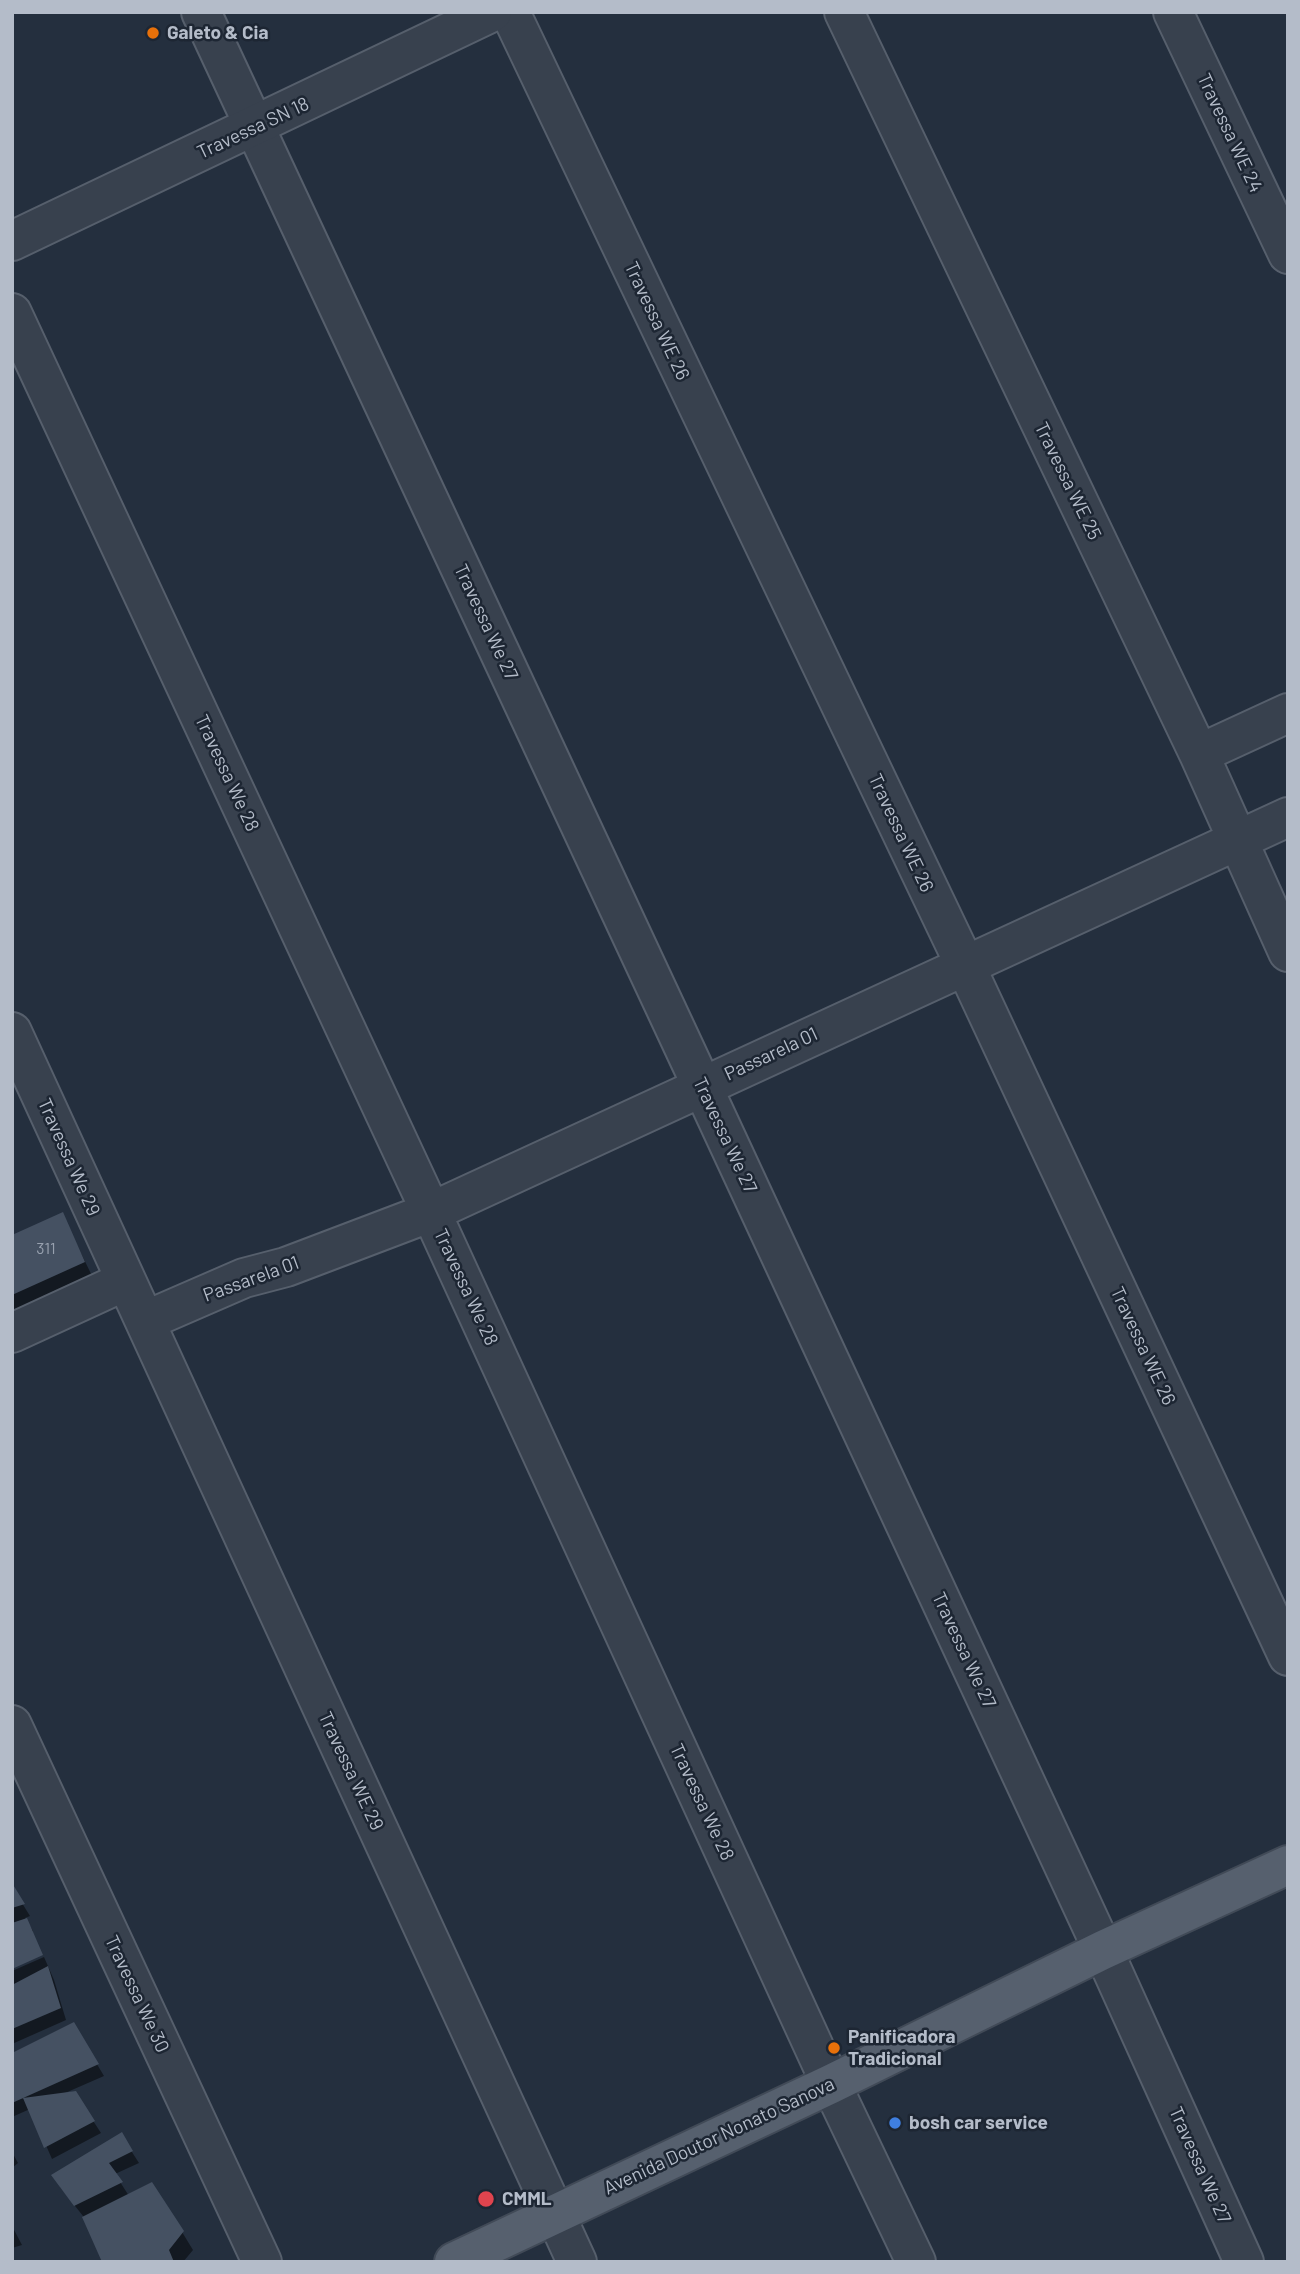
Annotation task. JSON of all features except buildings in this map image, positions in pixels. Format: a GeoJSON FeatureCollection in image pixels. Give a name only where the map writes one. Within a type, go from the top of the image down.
{"type":"FeatureCollection","features":[{"type":"Feature","properties":{"kind":"main road","name":"Avenida Doutor Nonato Sanova"},"geometry":{"type":"LineString","coordinates":[[454,2262],[831,2084],[1103,1950],[1288,1866]]}},
{"type":"Feature","properties":{"kind":"street","name":"Travessa We 27"},"geometry":{"type":"LineString","coordinates":[[201,12],[1103,1950],[1244,2262]]}},
{"type":"Feature","properties":{"kind":"street","name":"Travessa SN 18"},"geometry":{"type":"LineString","coordinates":[[12,241],[492,12]]}},
{"type":"Feature","properties":{"kind":"street","name":"Travessa WE 26"},"geometry":{"type":"LineString","coordinates":[[510,12],[965,965],[1288,1656]]}},
{"type":"Feature","properties":{"kind":"street","name":"Travessa WE 25"},"geometry":{"type":"LineString","coordinates":[[844,12],[1199,754],[1288,952]]}},
{"type":"Feature","properties":{"kind":"street","name":"Travessa WE 24"},"geometry":{"type":"LineString","coordinates":[[1173,12],[1288,254]]}},
{"type":"Feature","properties":{"kind":"street","name":"Travessa We 28"},"geometry":{"type":"LineString","coordinates":[[12,313],[431,1212],[831,2084],[916,2262]]}},
{"type":"Feature","properties":{"kind":"street"},"geometry":{"type":"LineString","coordinates":[[1199,754],[1288,713]]}},
{"type":"Feature","properties":{"kind":"street","name":"Passarela 01"},"geometry":{"type":"LineString","coordinates":[[145,1321],[244,1278],[286,1266],[431,1212],[1288,817]]}},
{"type":"Feature","properties":{"kind":"street","name":"Travessa We 29"},"geometry":{"type":"LineString","coordinates":[[12,1032],[125,1281]]}},
{"type":"Feature","properties":{"kind":"street"},"geometry":{"type":"LineString","coordinates":[[12,1332],[125,1281]]}},
{"type":"Feature","properties":{"kind":"street","name":"Travessa WE 29"},"geometry":{"type":"LineString","coordinates":[[125,1281],[577,2262]]}},
{"type":"Feature","properties":{"kind":"street","name":"Travessa We 30"},"geometry":{"type":"LineString","coordinates":[[12,1725],[262,2262]]}},
{"type":"Feature","properties":{"kind":"place","name":"Galeto & Cia"},"geometry":{"type":"Point","coordinates":[153,33]}},
{"type":"Feature","properties":{"kind":"place","name":"Panificadora Tradicional"},"geometry":{"type":"Point","coordinates":[834,2048]}},
{"type":"Feature","properties":{"kind":"place","name":"bosh car service"},"geometry":{"type":"Point","coordinates":[895,2123]}},
{"type":"Feature","properties":{"kind":"place","name":"CMML"},"geometry":{"type":"Point","coordinates":[486,2199]}}]}
